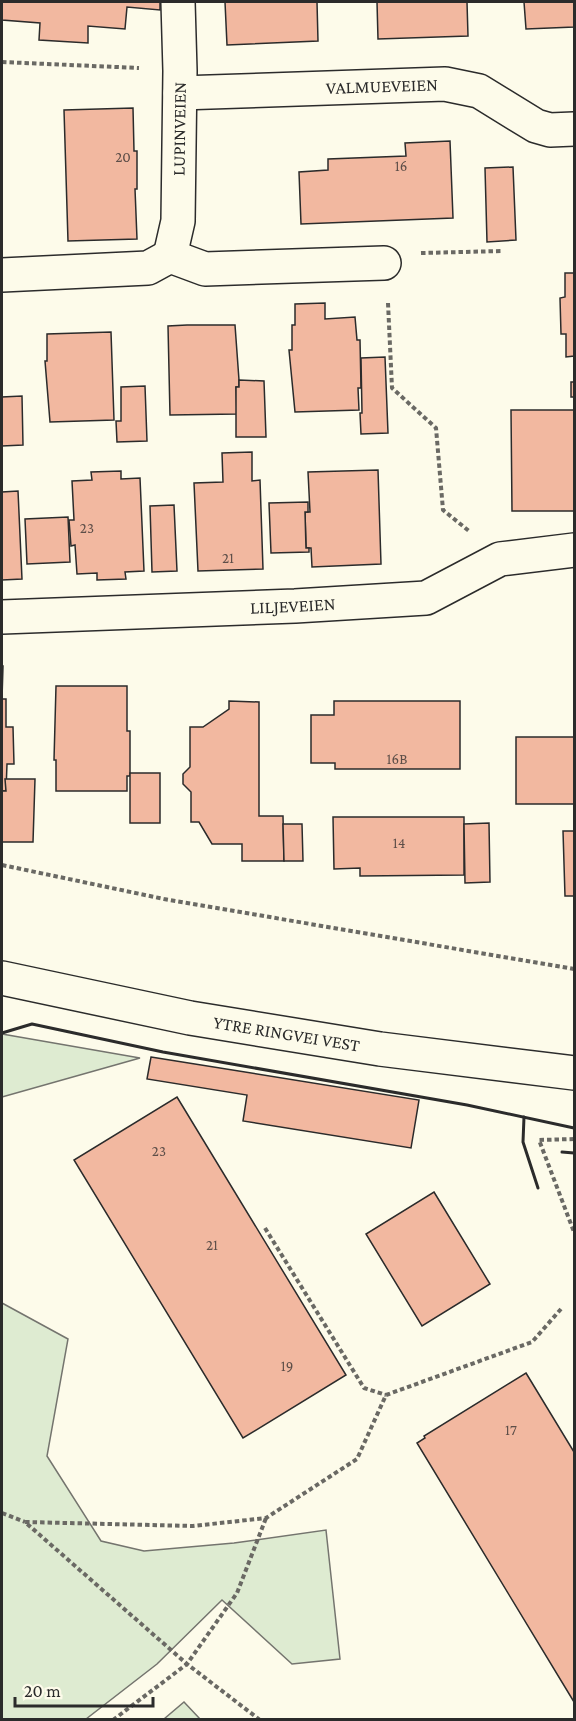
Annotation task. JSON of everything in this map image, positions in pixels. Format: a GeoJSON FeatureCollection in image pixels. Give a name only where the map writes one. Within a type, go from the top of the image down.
{"type":"FeatureCollection","features":[{"type":"Feature","properties":{"kind":"street","name":"LUPINVEIEN"},"geometry":{"type":"LineString","coordinates":[[170,256],[178,221],[180,82],[178,2]]}},
{"type":"Feature","properties":{"kind":"street","name":"VALMUEVEIEN"},"geometry":{"type":"LineString","coordinates":[[180,82],[445,84],[479,92],[536,126],[550,129],[574,129]]}},
{"type":"Feature","properties":{"kind":"street"},"geometry":{"type":"LineString","coordinates":[[2,275],[148,268],[170,256],[205,269],[384,263]]}},
{"type":"Feature","properties":{"kind":"street","name":"LILJEVEIEN"},"geometry":{"type":"LineString","coordinates":[[2,617],[296,606],[426,598],[500,560],[574,550]]}},
{"type":"Feature","properties":{"kind":"street","name":"YTRE RINGVEI VEST"},"geometry":{"type":"LineString","coordinates":[[2,978],[190,1018],[369,1047],[574,1074]]}},
{"type":"Feature","properties":{"kind":"path"},"geometry":{"type":"LineString","coordinates":[[2,62],[180,82]]}},
{"type":"Feature","properties":{"kind":"path"},"geometry":{"type":"LineString","coordinates":[[500,560],[443,510],[436,428],[392,388],[384,263],[386,254],[503,251]]}},
{"type":"Feature","properties":{"kind":"path"},"geometry":{"type":"LineString","coordinates":[[2,865],[164,899],[574,969]]}},
{"type":"Feature","properties":{"kind":"path"},"geometry":{"type":"LineString","coordinates":[[574,1139],[539,1140],[574,1232]]}},
{"type":"Feature","properties":{"kind":"path"},"geometry":{"type":"LineString","coordinates":[[265,1228],[364,1388],[386,1395],[532,1342],[561,1309]]}},
{"type":"Feature","properties":{"kind":"path"},"geometry":{"type":"LineString","coordinates":[[2,1513],[25,1522],[193,1526],[266,1518],[357,1459],[386,1395]]}},
{"type":"Feature","properties":{"kind":"path"},"geometry":{"type":"LineString","coordinates":[[113,1719],[186,1664],[237,1593],[266,1518]]}},
{"type":"Feature","properties":{"kind":"path"},"geometry":{"type":"LineString","coordinates":[[25,1522],[186,1664],[260,1719]]}},
{"type":"Feature","properties":{"kind":"green space"},"geometry":{"type":"Polygon","coordinates":[[[2,1034],[140,1058],[2,1097],[2,1034]]]}},
{"type":"Feature","properties":{"kind":"green space"},"geometry":{"type":"Polygon","coordinates":[[[2,1303],[68,1339],[47,1456],[101,1541],[144,1551],[234,1543],[326,1530],[340,1659],[292,1664],[222,1600],[157,1664],[86,1719],[2,1719],[2,1303]]]}},
{"type":"Feature","properties":{"kind":"green space"},"geometry":{"type":"Polygon","coordinates":[[[184,1702],[200,1719],[164,1719],[184,1702]]]}},
{"type":"Feature","properties":{"kind":"building"},"geometry":{"type":"Polygon","coordinates":[[[2,2],[160,2],[160,10],[127,7],[125,29],[88,26],[88,43],[39,40],[40,23],[2,20],[2,2]]]}},
{"type":"Feature","properties":{"kind":"building"},"geometry":{"type":"Polygon","coordinates":[[[225,2],[317,2],[318,41],[227,45],[225,2]]]}},
{"type":"Feature","properties":{"kind":"building"},"geometry":{"type":"Polygon","coordinates":[[[377,2],[467,2],[468,36],[378,39],[377,2]]]}},
{"type":"Feature","properties":{"kind":"building"},"geometry":{"type":"Polygon","coordinates":[[[524,2],[574,2],[574,27],[526,29],[524,2]]]}},
{"type":"Feature","properties":{"kind":"building"},"geometry":{"type":"Polygon","coordinates":[[[133,108],[134,151],[137,151],[137,189],[135,189],[137,239],[68,241],[64,110],[133,108]]]}},
{"type":"Feature","properties":{"kind":"building"},"geometry":{"type":"Polygon","coordinates":[[[450,141],[453,218],[301,224],[299,172],[328,170],[328,159],[406,156],[405,143],[450,141]]]}},
{"type":"Feature","properties":{"kind":"building"},"geometry":{"type":"Polygon","coordinates":[[[513,167],[516,240],[487,242],[485,168],[513,167]]]}},
{"type":"Feature","properties":{"kind":"building"},"geometry":{"type":"Polygon","coordinates":[[[565,273],[574,273],[574,356],[566,357],[566,334],[561,334],[560,298],[565,297],[565,273]]]}},
{"type":"Feature","properties":{"kind":"building"},"geometry":{"type":"Polygon","coordinates":[[[325,303],[325,319],[355,317],[357,340],[360,340],[359,410],[295,412],[289,350],[292,350],[295,304],[325,303]]]}},
{"type":"Feature","properties":{"kind":"building"},"geometry":{"type":"Polygon","coordinates":[[[235,325],[239,380],[239,387],[236,387],[237,414],[170,415],[168,326],[235,325]]]}},
{"type":"Feature","properties":{"kind":"building"},"geometry":{"type":"Polygon","coordinates":[[[111,332],[114,420],[50,422],[45,361],[47,361],[47,334],[111,332]]]}},
{"type":"Feature","properties":{"kind":"building"},"geometry":{"type":"Polygon","coordinates":[[[385,357],[388,433],[361,434],[361,358],[385,357]]]}},
{"type":"Feature","properties":{"kind":"building"},"geometry":{"type":"Polygon","coordinates":[[[239,380],[264,381],[266,437],[236,437],[236,387],[239,387],[239,380]]]}},
{"type":"Feature","properties":{"kind":"building"},"geometry":{"type":"Polygon","coordinates":[[[571,382],[574,382],[574,397],[571,397],[571,382]]]}},
{"type":"Feature","properties":{"kind":"building"},"geometry":{"type":"Polygon","coordinates":[[[145,386],[147,441],[117,442],[116,421],[121,421],[121,387],[145,386]]]}},
{"type":"Feature","properties":{"kind":"building"},"geometry":{"type":"Polygon","coordinates":[[[22,396],[23,445],[2,446],[2,397],[22,396]]]}},
{"type":"Feature","properties":{"kind":"building"},"geometry":{"type":"Polygon","coordinates":[[[511,410],[574,410],[574,511],[512,511],[511,410]]]}},
{"type":"Feature","properties":{"kind":"building"},"geometry":{"type":"Polygon","coordinates":[[[252,452],[252,481],[260,480],[263,569],[198,571],[194,483],[223,482],[222,453],[252,452]]]}},
{"type":"Feature","properties":{"kind":"building"},"geometry":{"type":"Polygon","coordinates":[[[378,470],[381,564],[312,567],[311,548],[306,548],[305,512],[310,512],[308,472],[378,470]]]}},
{"type":"Feature","properties":{"kind":"building"},"geometry":{"type":"Polygon","coordinates":[[[121,471],[121,479],[140,478],[144,571],[125,572],[126,579],[97,580],[97,573],[77,574],[75,545],[71,546],[69,520],[74,520],[72,481],[92,480],[91,472],[121,471]]]}},
{"type":"Feature","properties":{"kind":"building"},"geometry":{"type":"Polygon","coordinates":[[[18,491],[22,579],[2,580],[2,492],[18,491]]]}},
{"type":"Feature","properties":{"kind":"building"},"geometry":{"type":"Polygon","coordinates":[[[308,502],[308,512],[305,512],[306,548],[309,548],[309,552],[271,553],[269,503],[308,502]]]}},
{"type":"Feature","properties":{"kind":"building"},"geometry":{"type":"Polygon","coordinates":[[[174,505],[177,571],[152,572],[150,506],[174,505]]]}},
{"type":"Feature","properties":{"kind":"building"},"geometry":{"type":"Polygon","coordinates":[[[68,517],[70,562],[27,564],[25,519],[68,517]]]}},
{"type":"Feature","properties":{"kind":"building"},"geometry":{"type":"Polygon","coordinates":[[[56,686],[127,686],[130,776],[127,776],[127,791],[56,791],[56,760],[54,760],[56,686]]]}},
{"type":"Feature","properties":{"kind":"building"},"geometry":{"type":"Polygon","coordinates":[[[2,699],[6,699],[6,727],[13,727],[14,764],[7,764],[6,791],[2,791],[2,699]]]}},
{"type":"Feature","properties":{"kind":"building"},"geometry":{"type":"Polygon","coordinates":[[[229,701],[259,702],[259,816],[283,816],[284,861],[242,861],[242,844],[212,844],[199,822],[191,822],[191,792],[183,784],[183,774],[190,767],[190,727],[203,727],[229,709],[229,701]]]}},
{"type":"Feature","properties":{"kind":"building"},"geometry":{"type":"Polygon","coordinates":[[[334,701],[460,701],[460,769],[335,769],[335,763],[311,763],[311,715],[334,715],[334,701]]]}},
{"type":"Feature","properties":{"kind":"building"},"geometry":{"type":"Polygon","coordinates":[[[516,737],[574,737],[574,804],[516,804],[516,737]]]}},
{"type":"Feature","properties":{"kind":"building"},"geometry":{"type":"Polygon","coordinates":[[[130,773],[160,773],[160,823],[130,823],[130,773]]]}},
{"type":"Feature","properties":{"kind":"building"},"geometry":{"type":"Polygon","coordinates":[[[5,779],[35,779],[33,842],[2,842],[2,791],[6,791],[5,779]]]}},
{"type":"Feature","properties":{"kind":"building"},"geometry":{"type":"Polygon","coordinates":[[[333,817],[464,817],[464,875],[360,876],[360,868],[334,869],[333,817]]]}},
{"type":"Feature","properties":{"kind":"building"},"geometry":{"type":"Polygon","coordinates":[[[489,823],[490,882],[465,883],[464,824],[489,823]]]}},
{"type":"Feature","properties":{"kind":"building"},"geometry":{"type":"Polygon","coordinates":[[[283,824],[302,824],[303,861],[284,861],[283,824]]]}},
{"type":"Feature","properties":{"kind":"building"},"geometry":{"type":"Polygon","coordinates":[[[563,831],[574,831],[574,896],[565,896],[563,831]]]}},
{"type":"Feature","properties":{"kind":"building"},"geometry":{"type":"Polygon","coordinates":[[[151,1057],[419,1100],[411,1148],[243,1121],[247,1095],[147,1079],[151,1057]]]}},
{"type":"Feature","properties":{"kind":"building"},"geometry":{"type":"Polygon","coordinates":[[[177,1097],[346,1375],[243,1438],[74,1160],[177,1097]]]}},
{"type":"Feature","properties":{"kind":"building"},"geometry":{"type":"Polygon","coordinates":[[[434,1192],[490,1284],[422,1326],[366,1234],[434,1192]]]}},
{"type":"Feature","properties":{"kind":"building"},"geometry":{"type":"Polygon","coordinates":[[[526,1373],[574,1452],[574,1702],[417,1443],[425,1438],[424,1436],[526,1373]]]}},
{"type":"Feature","properties":{"kind":"wall"},"geometry":{"type":"LineString","coordinates":[[2,1033],[32,1024],[163,1052],[467,1105],[574,1128]]}},
{"type":"Feature","properties":{"kind":"wall"},"geometry":{"type":"LineString","coordinates":[[524,1117],[523,1142],[538,1188]]}},
{"type":"Feature","properties":{"kind":"wall"},"geometry":{"type":"LineString","coordinates":[[562,1152],[574,1153]]}}]}
